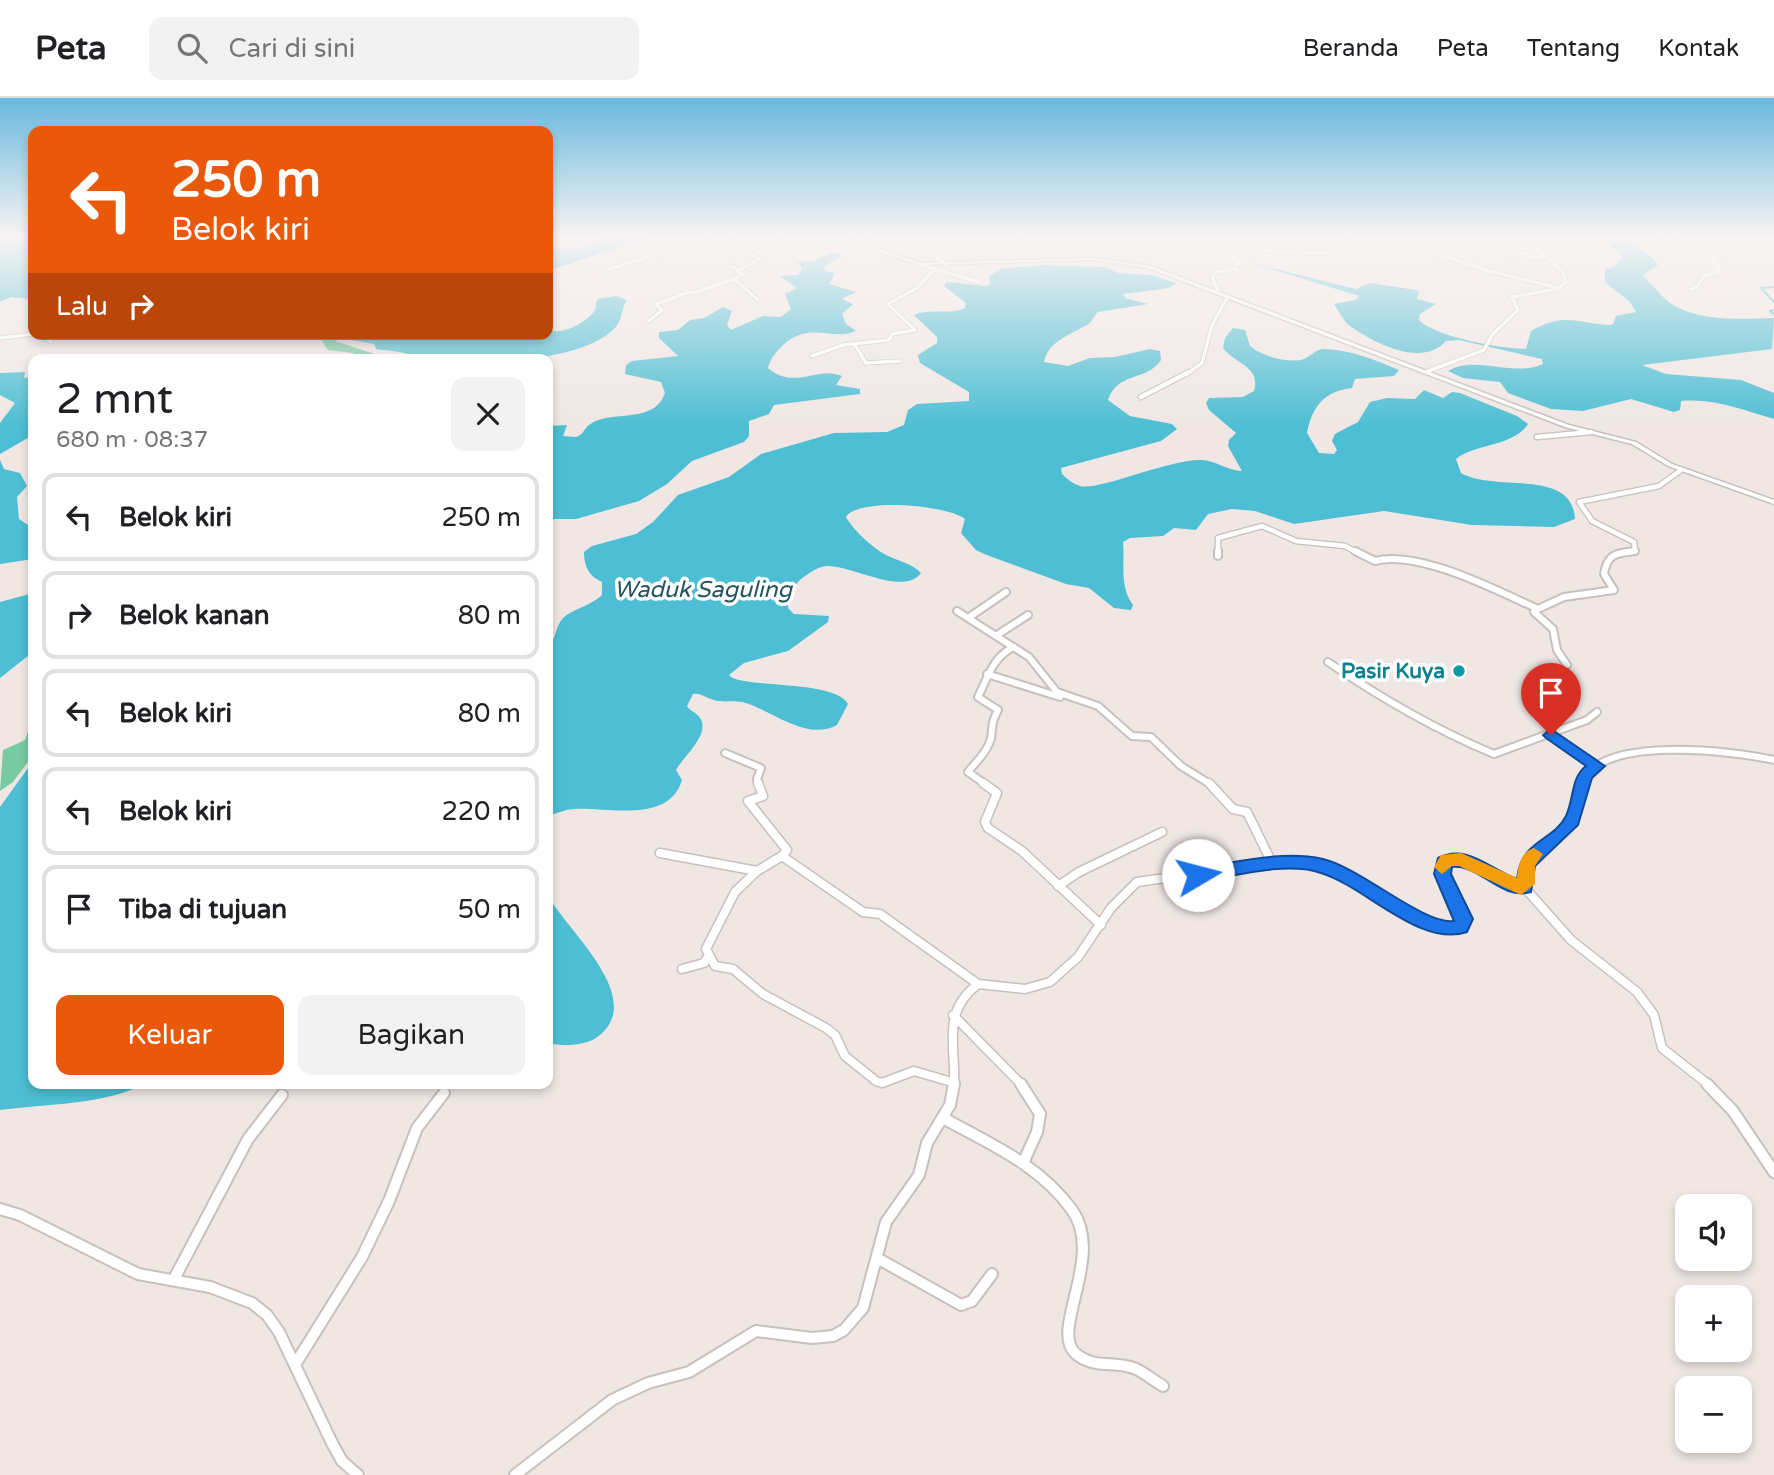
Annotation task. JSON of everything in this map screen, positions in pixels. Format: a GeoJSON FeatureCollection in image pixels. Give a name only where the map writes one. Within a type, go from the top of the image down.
{"type":"FeatureCollection","features":[{"type":"Feature","properties":{"kind":"main road"},"geometry":{"type":"LineString","coordinates":[[1239,300],[1591,432],[1634,443],[1681,470],[1774,502]]}},
{"type":"Feature","properties":{"kind":"street"},"geometry":{"type":"LineString","coordinates":[[649,321],[662,310],[656,304],[670,300]]}},
{"type":"Feature","properties":{"kind":"street"},"geometry":{"type":"LineString","coordinates":[[812,356],[889,340],[892,339],[891,334],[915,330],[888,304],[895,300]]}},
{"type":"Feature","properties":{"kind":"street"},"geometry":{"type":"LineString","coordinates":[[1141,397],[1181,378],[1202,363],[1212,325],[1226,300]]}},
{"type":"Feature","properties":{"kind":"street"},"geometry":{"type":"LineString","coordinates":[[1426,372],[1484,349],[1488,339],[1518,310],[1514,300]]}},
{"type":"Feature","properties":{"kind":"street"},"geometry":{"type":"LineString","coordinates":[[0,338],[28,335]]}},
{"type":"Feature","properties":{"kind":"street"},"geometry":{"type":"LineString","coordinates":[[47,340],[51,342]]}},
{"type":"Feature","properties":{"kind":"street"},"geometry":{"type":"LineString","coordinates":[[855,345],[866,362],[900,362]]}},
{"type":"Feature","properties":{"kind":"street"},"geometry":{"type":"LineString","coordinates":[[1537,437],[1561,432],[1591,432]]}},
{"type":"Feature","properties":{"kind":"street"},"geometry":{"type":"LineString","coordinates":[[1567,665],[1557,650],[1553,629],[1534,612],[1564,597],[1614,590],[1615,587],[1604,574],[1606,561],[1615,553],[1636,551],[1634,542],[1592,521],[1579,502],[1628,494],[1662,483],[1681,470]]}},
{"type":"Feature","properties":{"kind":"street"},"geometry":{"type":"LineString","coordinates":[[1218,556],[1218,538],[1262,526],[1296,541],[1345,546],[1375,561],[1389,557],[1451,571],[1538,609]]}},
{"type":"Feature","properties":{"kind":"street"},"geometry":{"type":"LineString","coordinates":[[968,618],[1006,592]]}},
{"type":"Feature","properties":{"kind":"street"},"geometry":{"type":"LineString","coordinates":[[957,611],[1029,657],[1056,692],[1068,697]]}},
{"type":"Feature","properties":{"kind":"street"},"geometry":{"type":"LineString","coordinates":[[997,635],[1028,615]]}},
{"type":"Feature","properties":{"kind":"street"},"geometry":{"type":"LineString","coordinates":[[1014,647],[1003,652],[988,674],[978,698],[998,710],[990,726],[992,737],[968,772],[997,793],[986,825],[1022,851],[1101,925]]}},
{"type":"Feature","properties":{"kind":"street"},"geometry":{"type":"LineString","coordinates":[[1328,662],[1391,705],[1441,733],[1491,754],[1551,735],[1587,720],[1597,712]]}},
{"type":"Feature","properties":{"kind":"street"},"geometry":{"type":"LineString","coordinates":[[988,674],[1098,706],[1132,736],[1150,736],[1181,766],[1207,780],[1233,809],[1247,812],[1272,863]]}},
{"type":"Feature","properties":{"kind":"street"},"geometry":{"type":"LineString","coordinates":[[1551,735],[1598,766]]}},
{"type":"Feature","properties":{"kind":"street"},"geometry":{"type":"LineString","coordinates":[[1524,887],[1527,865],[1535,853],[1572,821],[1585,775],[1598,766],[1648,752],[1698,747],[1730,750],[1774,760]]}},
{"type":"Feature","properties":{"kind":"street"},"geometry":{"type":"LineString","coordinates":[[725,753],[761,768],[757,779],[763,796],[748,801],[787,850],[757,871],[735,892],[706,949],[708,957],[717,967],[733,969],[770,999],[827,1028],[835,1035],[845,1056],[876,1081],[882,1083],[914,1072],[955,1083]]}},
{"type":"Feature","properties":{"kind":"street"},"geometry":{"type":"LineString","coordinates":[[1058,886],[1079,872],[1162,832]]}},
{"type":"Feature","properties":{"kind":"street"},"geometry":{"type":"LineString","coordinates":[[660,853],[757,871]]}},
{"type":"Feature","properties":{"kind":"street"},"geometry":{"type":"LineString","coordinates":[[782,856],[863,912],[880,914],[978,984],[1022,989],[1043,985],[1082,952],[1121,896],[1137,882],[1272,863],[1321,865],[1343,872],[1427,924],[1449,930],[1460,927],[1464,919],[1442,874],[1447,860],[1471,862],[1510,884],[1524,887],[1572,940],[1637,992],[1654,1014],[1662,1048],[1704,1080],[1726,1103],[1774,1172]]}},
{"type":"Feature","properties":{"kind":"street"},"geometry":{"type":"LineString","coordinates":[[682,969],[705,963],[708,957]]}},
{"type":"Feature","properties":{"kind":"street"},"geometry":{"type":"LineString","coordinates":[[515,1475],[611,1399],[648,1383],[689,1372],[756,1331],[767,1330],[813,1339],[832,1336],[846,1329],[864,1302],[890,1214],[916,1180],[928,1142],[954,1096],[953,1015],[962,996],[978,984]]}},
{"type":"Feature","properties":{"kind":"street"},"geometry":{"type":"LineString","coordinates":[[953,1015],[1027,1090],[1038,1109],[1038,1127],[1024,1161]]}},
{"type":"Feature","properties":{"kind":"street"},"geometry":{"type":"LineString","coordinates":[[296,1363],[362,1257],[389,1201],[417,1128],[443,1093]]}},
{"type":"Feature","properties":{"kind":"street"},"geometry":{"type":"LineString","coordinates":[[174,1279],[248,1139],[282,1095]]}},
{"type":"Feature","properties":{"kind":"street"},"geometry":{"type":"LineString","coordinates":[[943,1118],[1024,1161],[1043,1176],[1061,1196],[1080,1226],[1084,1261],[1067,1326],[1067,1345],[1081,1359],[1091,1363],[1133,1368],[1163,1386]]}},
{"type":"Feature","properties":{"kind":"street"},"geometry":{"type":"LineString","coordinates":[[0,1209],[20,1216],[138,1274],[210,1287],[252,1303],[273,1323],[296,1363],[342,1461],[358,1475]]}},
{"type":"Feature","properties":{"kind":"street"},"geometry":{"type":"LineString","coordinates":[[877,1258],[961,1306],[972,1301],[992,1275]]}},
{"type":"Feature","properties":{"kind":"green space"},"geometry":{"type":"Polygon","coordinates":[[[337,340],[335,341],[375,354],[328,350],[322,341],[337,340]]]}},
{"type":"Feature","properties":{"kind":"green space"},"geometry":{"type":"Polygon","coordinates":[[[28,731],[28,762],[13,782],[0,791],[3,750],[25,740],[28,731]]]}},
{"type":"Feature","properties":{"kind":"water"},"geometry":{"type":"Polygon","coordinates":[[[597,300],[627,300],[615,328],[599,340],[554,355],[409,354],[376,349],[374,344],[352,340],[553,340],[553,331],[578,325],[593,313],[597,300]]]}},
{"type":"Feature","properties":{"kind":"water"},"geometry":{"type":"Polygon","coordinates":[[[788,300],[845,300],[853,304],[842,314],[846,324],[856,331],[848,334],[813,332],[793,338],[776,353],[768,368],[778,374],[797,378],[833,373],[842,376],[836,385],[860,389],[860,394],[774,405],[769,414],[749,421],[749,436],[744,442],[692,461],[667,484],[639,501],[576,519],[553,519],[553,426],[567,425],[563,436],[576,437],[589,425],[601,419],[643,413],[660,403],[665,393],[661,382],[625,374],[626,365],[632,361],[678,356],[659,338],[659,332],[678,330],[690,320],[704,318],[723,307],[732,311],[727,325],[731,330],[763,316],[781,317],[791,309],[788,300]]]}},
{"type":"Feature","properties":{"kind":"water","name":"Waduk Saguling"},"geometry":{"type":"Polygon","coordinates":[[[962,300],[1134,300],[1148,304],[1098,312],[1089,324],[1061,339],[1046,355],[1044,362],[1068,366],[1090,358],[1115,357],[1150,349],[1160,351],[1161,360],[1155,367],[1125,380],[1108,400],[1130,416],[1172,424],[1177,429],[1161,441],[1061,468],[1062,474],[1080,486],[1102,484],[1187,461],[1206,460],[1242,471],[1228,446],[1229,440],[1236,433],[1209,410],[1206,403],[1209,398],[1243,397],[1254,391],[1254,376],[1251,371],[1223,348],[1225,338],[1233,328],[1245,330],[1250,346],[1276,358],[1298,360],[1323,349],[1332,349],[1362,356],[1399,370],[1394,376],[1355,379],[1352,388],[1334,392],[1321,402],[1312,415],[1307,433],[1319,453],[1334,454],[1337,450],[1332,441],[1335,434],[1358,422],[1370,402],[1387,398],[1415,399],[1424,390],[1443,398],[1452,392],[1460,393],[1517,416],[1528,424],[1513,437],[1456,459],[1461,473],[1476,479],[1547,487],[1561,493],[1571,503],[1575,519],[1554,527],[1472,525],[1384,511],[1294,524],[1255,511],[1232,509],[1208,514],[1196,530],[1174,528],[1163,536],[1130,538],[1123,542],[1124,583],[1133,605],[1131,610],[1114,608],[1089,588],[1066,584],[976,550],[961,533],[965,519],[955,514],[904,505],[867,507],[846,517],[854,528],[875,548],[909,564],[921,573],[913,580],[902,582],[836,567],[816,569],[796,585],[788,608],[794,614],[829,616],[828,622],[788,651],[744,663],[729,675],[750,682],[807,688],[840,696],[848,704],[837,725],[813,730],[742,702],[717,701],[693,694],[687,706],[700,718],[702,731],[676,770],[682,780],[675,794],[664,803],[651,808],[619,811],[574,809],[553,814],[553,641],[563,618],[602,595],[602,582],[588,570],[584,552],[592,546],[636,534],[653,522],[678,495],[729,477],[761,454],[834,433],[887,432],[904,425],[908,410],[917,404],[969,401],[969,392],[920,363],[918,355],[937,343],[937,337],[914,315],[959,310],[965,308],[966,303],[962,300]]]}},
{"type":"Feature","properties":{"kind":"water"},"geometry":{"type":"Polygon","coordinates":[[[1355,300],[1422,300],[1436,304],[1420,314],[1419,320],[1439,332],[1470,341],[1526,349],[1531,331],[1543,325],[1562,320],[1613,324],[1616,316],[1636,312],[1628,300],[1666,300],[1693,314],[1720,318],[1774,318],[1772,349],[1642,365],[1666,374],[1741,380],[1774,393],[1774,419],[1705,401],[1681,401],[1680,410],[1674,412],[1631,399],[1583,411],[1551,409],[1508,393],[1500,382],[1463,378],[1448,371],[1470,365],[1532,368],[1543,364],[1542,359],[1459,340],[1446,341],[1436,349],[1424,352],[1398,350],[1350,326],[1334,304],[1355,300]]]}},
{"type":"Feature","properties":{"kind":"water"},"geometry":{"type":"Polygon","coordinates":[[[25,372],[24,378],[28,377],[28,438],[0,454],[0,423],[15,403],[0,395],[0,373],[25,372]]]}},
{"type":"Feature","properties":{"kind":"water"},"geometry":{"type":"Polygon","coordinates":[[[0,460],[4,469],[20,473],[27,486],[17,497],[19,519],[28,525],[28,560],[0,564],[0,460]]]}},
{"type":"Feature","properties":{"kind":"water"},"geometry":{"type":"Polygon","coordinates":[[[28,594],[28,656],[0,678],[0,602],[28,594]]]}},
{"type":"Feature","properties":{"kind":"water"},"geometry":{"type":"Polygon","coordinates":[[[28,768],[28,1089],[132,1089],[94,1100],[0,1110],[0,807],[28,768]]]}},
{"type":"Feature","properties":{"kind":"water"},"geometry":{"type":"Polygon","coordinates":[[[553,903],[598,963],[614,1001],[612,1019],[600,1035],[582,1043],[553,1044],[553,903]]]}},
{"type":"Feature","properties":{"kind":"waterway"},"geometry":{"type":"LineString","coordinates":[[1774,310],[1770,311],[1774,315]]}},
{"type":"Feature","properties":{"kind":"slow traffic"},"geometry":{"type":"LineString","coordinates":[[1442,867],[1447,860],[1461,859],[1521,888],[1526,884],[1527,865],[1534,854]]}},
{"type":"Feature","properties":{"kind":"place","name":"Pasir Kuya"},"geometry":{"type":"Point","coordinates":[1459,671]}},
{"type":"Feature","properties":{"kind":"route"},"geometry":{"type":"LineString","coordinates":[[1198,875],[1272,863],[1321,865],[1343,872],[1365,884],[1427,924],[1449,930],[1456,929],[1464,919],[1442,874],[1442,867],[1447,860],[1461,859],[1471,862],[1521,888],[1526,884],[1527,865],[1535,853],[1572,821],[1585,775],[1598,766],[1551,735]]}}]}
